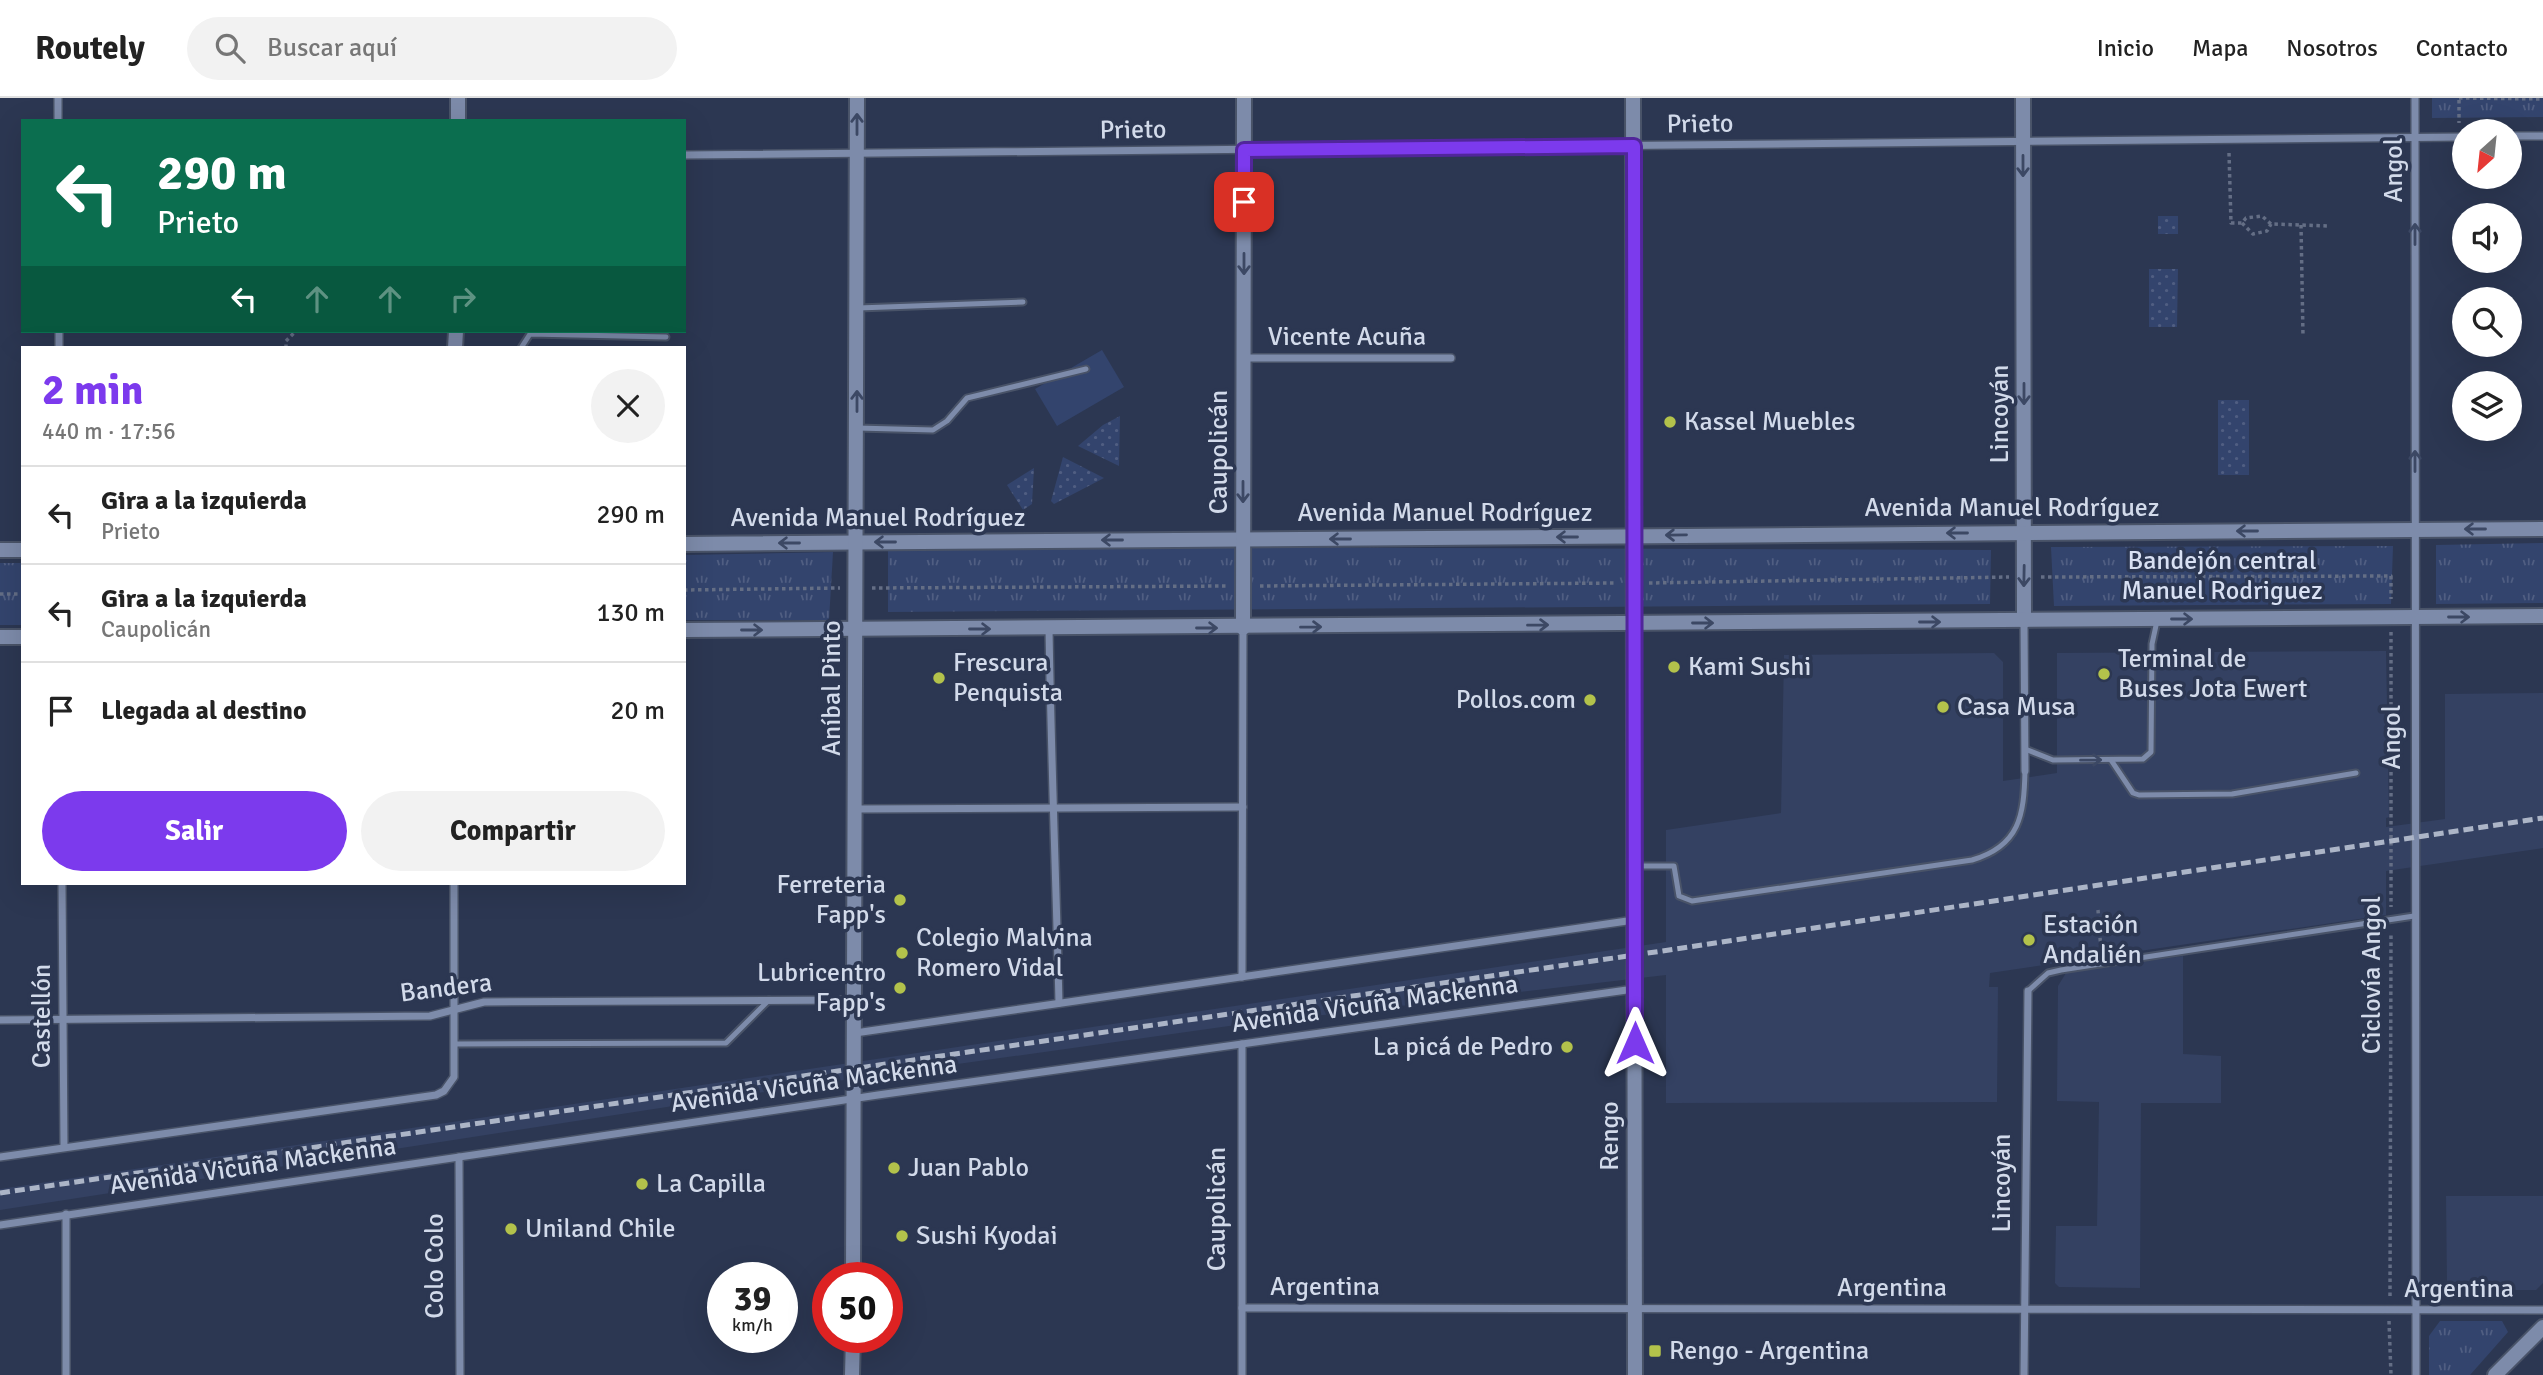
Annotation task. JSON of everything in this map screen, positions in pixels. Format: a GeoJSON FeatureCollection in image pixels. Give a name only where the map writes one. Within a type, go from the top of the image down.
{"type":"FeatureCollection","features":[{"type":"Feature","properties":{"kind":"main road"},"geometry":{"type":"LineString","coordinates":[[458,98],[458,119]]}},
{"type":"Feature","properties":{"kind":"main road","name":"Aníbal Pinto"},"geometry":{"type":"LineString","coordinates":[[853,1262],[857,98]]}},
{"type":"Feature","properties":{"kind":"main road","name":"Caupolicán"},"geometry":{"type":"LineString","coordinates":[[1243,628],[1244,98]]}},
{"type":"Feature","properties":{"kind":"main road","name":"Rengo"},"geometry":{"type":"LineString","coordinates":[[1633,98],[1635,1375]]}},
{"type":"Feature","properties":{"kind":"main road","name":"Lincoyán"},"geometry":{"type":"LineString","coordinates":[[2023,98],[2024,621]]}},
{"type":"Feature","properties":{"kind":"main road","name":"Avenida Manuel Rodríguez"},"geometry":{"type":"LineString","coordinates":[[686,544],[2543,529]]}},
{"type":"Feature","properties":{"kind":"main road"},"geometry":{"type":"LineString","coordinates":[[0,550],[21,550]]}},
{"type":"Feature","properties":{"kind":"main road"},"geometry":{"type":"LineString","coordinates":[[686,631],[2543,616]]}},
{"type":"Feature","properties":{"kind":"main road"},"geometry":{"type":"LineString","coordinates":[[0,637],[21,637]]}},
{"type":"Feature","properties":{"kind":"main road"},"geometry":{"type":"LineString","coordinates":[[2495,1375],[2543,1326]]}},
{"type":"Feature","properties":{"kind":"main road"},"geometry":{"type":"LineString","coordinates":[[852,1375],[853,1353]]}},
{"type":"Feature","properties":{"kind":"street"},"geometry":{"type":"LineString","coordinates":[[58,98],[58,119]]}},
{"type":"Feature","properties":{"kind":"street","name":"Angol"},"geometry":{"type":"LineString","coordinates":[[2415,98],[2413,617],[2416,1375]]}},
{"type":"Feature","properties":{"kind":"street"},"geometry":{"type":"LineString","coordinates":[[2522,136],[2543,136]]}},
{"type":"Feature","properties":{"kind":"street","name":"Prieto"},"geometry":{"type":"LineString","coordinates":[[686,155],[2452,137]]}},
{"type":"Feature","properties":{"kind":"street","name":"Vicente Acuña"},"geometry":{"type":"LineString","coordinates":[[1243,358],[1451,358]]}},
{"type":"Feature","properties":{"kind":"street","name":"Lincoyán"},"geometry":{"type":"LineString","coordinates":[[2024,621],[2025,771]]}},
{"type":"Feature","properties":{"kind":"street"},"geometry":{"type":"LineString","coordinates":[[1049,628],[1059,1003]]}},
{"type":"Feature","properties":{"kind":"street","name":"Caupolicán"},"geometry":{"type":"LineString","coordinates":[[1242,977],[1243,628]]}},
{"type":"Feature","properties":{"kind":"street"},"geometry":{"type":"LineString","coordinates":[[856,808],[1243,807]]}},
{"type":"Feature","properties":{"kind":"street","name":"Castellón"},"geometry":{"type":"LineString","coordinates":[[62,885],[64,1147]]}},
{"type":"Feature","properties":{"kind":"street"},"geometry":{"type":"LineString","coordinates":[[454,885],[455,1044]]}},
{"type":"Feature","properties":{"kind":"street","name":"Avenida Vicuña Mackenna"},"geometry":{"type":"LineString","coordinates":[[855,1033],[1634,920]]}},
{"type":"Feature","properties":{"kind":"street","name":"Avenida Vicuña Mackenna"},"geometry":{"type":"LineString","coordinates":[[0,1225],[854,1098],[1634,989]]}},
{"type":"Feature","properties":{"kind":"street","name":"Lincoyán"},"geometry":{"type":"LineString","coordinates":[[2024,1375],[2028,991]]}},
{"type":"Feature","properties":{"kind":"street","name":"Bandera"},"geometry":{"type":"LineString","coordinates":[[0,1020],[430,1016],[484,1002],[855,999]]}},
{"type":"Feature","properties":{"kind":"street","name":"Avenida Vicuña Mackenna"},"geometry":{"type":"LineString","coordinates":[[0,1157],[436,1095],[450,1084],[455,1044]]}},
{"type":"Feature","properties":{"kind":"street","name":"Caupolicán"},"geometry":{"type":"LineString","coordinates":[[1242,1044],[1242,1375]]}},
{"type":"Feature","properties":{"kind":"street","name":"Colo Colo"},"geometry":{"type":"LineString","coordinates":[[459,1157],[460,1375]]}},
{"type":"Feature","properties":{"kind":"street"},"geometry":{"type":"LineString","coordinates":[[66,1214],[66,1375]]}},
{"type":"Feature","properties":{"kind":"street","name":"Argentina"},"geometry":{"type":"LineString","coordinates":[[1242,1308],[2543,1310]]}},
{"type":"Feature","properties":{"kind":"lane"},"geometry":{"type":"LineString","coordinates":[[857,308],[1023,302]]}},
{"type":"Feature","properties":{"kind":"lane"},"geometry":{"type":"LineString","coordinates":[[522,346],[530,334],[635,334],[666,337]]}},
{"type":"Feature","properties":{"kind":"lane"},"geometry":{"type":"LineString","coordinates":[[857,428],[933,430],[947,421],[967,398],[1086,369]]}},
{"type":"Feature","properties":{"kind":"lane"},"geometry":{"type":"LineString","coordinates":[[2025,750],[2053,760],[2143,759],[2151,752],[2152,644],[2158,620]]}},
{"type":"Feature","properties":{"kind":"lane"},"geometry":{"type":"LineString","coordinates":[[2111,760],[2133,793],[2138,795],[2232,794],[2357,774]]}},
{"type":"Feature","properties":{"kind":"lane"},"geometry":{"type":"LineString","coordinates":[[1635,866],[1674,866],[1679,896],[1692,901],[1972,860],[1989,855],[2006,843],[2015,831],[2024,803],[2025,771]]}},
{"type":"Feature","properties":{"kind":"lane"},"geometry":{"type":"LineString","coordinates":[[2028,991],[2048,973],[2097,963],[2414,916]]}},
{"type":"Feature","properties":{"kind":"lane"},"geometry":{"type":"LineString","coordinates":[[455,1044],[726,1043],[769,1000]]}},
{"type":"Feature","properties":{"kind":"path"},"geometry":{"type":"LineString","coordinates":[[2460,119],[2459,98],[2543,99]]}},
{"type":"Feature","properties":{"kind":"path"},"geometry":{"type":"LineString","coordinates":[[2228,139],[2231,223],[2242,223],[2253,216],[2262,216],[2271,224],[2328,226]]}},
{"type":"Feature","properties":{"kind":"path"},"geometry":{"type":"LineString","coordinates":[[2242,223],[2253,234],[2267,231],[2271,224]]}},
{"type":"Feature","properties":{"kind":"path"},"geometry":{"type":"LineString","coordinates":[[2301,225],[2303,336]]}},
{"type":"Feature","properties":{"kind":"path","name":"Ciclovía Angol"},"geometry":{"type":"LineString","coordinates":[[2042,577],[2391,576],[2391,1375]]}},
{"type":"Feature","properties":{"kind":"path"},"geometry":{"type":"LineString","coordinates":[[686,590],[1635,583],[2005,577]]}},
{"type":"Feature","properties":{"kind":"path"},"geometry":{"type":"LineString","coordinates":[[0,594],[21,594]]}},
{"type":"Feature","properties":{"kind":"path"},"geometry":{"type":"LineString","coordinates":[[2097,963],[2101,951],[2098,910]]}},
{"type":"Feature","properties":{"kind":"shaded area"},"geometry":{"type":"Polygon","coordinates":[[[2386,651],[2389,817],[2386,818],[2386,827],[2445,819],[2445,694],[2543,693],[2543,848],[2386,871],[2386,915],[1990,973],[1989,987],[1998,987],[1997,1102],[1666,1103],[1666,975],[1229,1026],[823,1083],[0,1210],[0,1189],[1666,942],[1666,830],[1781,813],[1784,655],[1994,653],[2003,662],[2003,781],[2057,773],[2057,653],[2386,651]]]}},
{"type":"Feature","properties":{"kind":"shaded area"},"geometry":{"type":"Polygon","coordinates":[[[2183,956],[2183,1054],[2221,1056],[2221,1103],[2141,1103],[2140,1288],[2059,1287],[2055,1283],[2056,1226],[2097,1226],[2099,1102],[2057,1101],[2058,986],[2066,973],[2183,956]]]}},
{"type":"Feature","properties":{"kind":"shaded area"},"geometry":{"type":"Polygon","coordinates":[[[2446,1196],[2543,1196],[2543,1283],[2536,1290],[2453,1290],[2447,1283],[2446,1196]]]}},
{"type":"Feature","properties":{"kind":"green space"},"geometry":{"type":"Polygon","coordinates":[[[2432,98],[2543,98],[2543,117],[2432,118],[2432,98]]]}},
{"type":"Feature","properties":{"kind":"green space"},"geometry":{"type":"Polygon","coordinates":[[[2158,216],[2178,216],[2178,234],[2158,234],[2158,216]]]}},
{"type":"Feature","properties":{"kind":"green space"},"geometry":{"type":"Polygon","coordinates":[[[2149,269],[2178,269],[2177,327],[2149,327],[2149,269]]]}},
{"type":"Feature","properties":{"kind":"green space"},"geometry":{"type":"Polygon","coordinates":[[[1102,350],[1124,387],[1057,426],[1035,389],[1102,350]]]}},
{"type":"Feature","properties":{"kind":"green space"},"geometry":{"type":"Polygon","coordinates":[[[2218,400],[2249,400],[2249,475],[2218,475],[2218,400]]]}},
{"type":"Feature","properties":{"kind":"green space"},"geometry":{"type":"Polygon","coordinates":[[[1120,416],[1119,466],[1078,446],[1103,425],[1120,416]]]}},
{"type":"Feature","properties":{"kind":"green space"},"geometry":{"type":"Polygon","coordinates":[[[1063,457],[1104,478],[1054,504],[1051,501],[1063,457]]]}},
{"type":"Feature","properties":{"kind":"green space"},"geometry":{"type":"Polygon","coordinates":[[[1034,468],[1032,504],[1023,510],[1007,485],[1034,468]]]}},
{"type":"Feature","properties":{"kind":"green space"},"geometry":{"type":"Polygon","coordinates":[[[2543,543],[2543,603],[2436,604],[2436,545],[2543,543]]]}},
{"type":"Feature","properties":{"kind":"green space"},"geometry":{"type":"Polygon","coordinates":[[[888,546],[1991,550],[1990,604],[888,612],[888,546]]]}},
{"type":"Feature","properties":{"kind":"green space","name":"Bandejón central Manuel Rodriguez"},"geometry":{"type":"Polygon","coordinates":[[[2393,546],[2391,604],[2054,606],[2051,547],[2393,546]]]}},
{"type":"Feature","properties":{"kind":"green space"},"geometry":{"type":"Polygon","coordinates":[[[833,552],[829,620],[686,620],[686,555],[833,552]]]}},
{"type":"Feature","properties":{"kind":"green space"},"geometry":{"type":"Polygon","coordinates":[[[0,563],[21,563],[21,625],[0,625],[0,563]]]}},
{"type":"Feature","properties":{"kind":"green space"},"geometry":{"type":"Polygon","coordinates":[[[2440,1321],[2502,1321],[2508,1332],[2470,1375],[2429,1375],[2429,1336],[2440,1321]]]}},
{"type":"Feature","properties":{"kind":"railway"},"geometry":{"type":"LineString","coordinates":[[0,1193],[1662,951],[2543,818]]}},
{"type":"Feature","properties":{"kind":"place","name":"Kassel Muebles"},"geometry":{"type":"Point","coordinates":[1670,422]}},
{"type":"Feature","properties":{"kind":"place","name":"Kami Sushi"},"geometry":{"type":"Point","coordinates":[1674,667]}},
{"type":"Feature","properties":{"kind":"place","name":"Terminal de Buses Jota Ewert"},"geometry":{"type":"Point","coordinates":[2104,674]}},
{"type":"Feature","properties":{"kind":"place","name":"Frescura Penquista"},"geometry":{"type":"Point","coordinates":[939,678]}},
{"type":"Feature","properties":{"kind":"place","name":"Pollos.com"},"geometry":{"type":"Point","coordinates":[1590,700]}},
{"type":"Feature","properties":{"kind":"place","name":"Casa Musa"},"geometry":{"type":"Point","coordinates":[1943,707]}},
{"type":"Feature","properties":{"kind":"place","name":"Ferreteria Fapp's"},"geometry":{"type":"Point","coordinates":[900,900]}},
{"type":"Feature","properties":{"kind":"place","name":"Estación Andalién"},"geometry":{"type":"Point","coordinates":[2029,940]}},
{"type":"Feature","properties":{"kind":"place","name":"Colegio Malvina Romero Vidal"},"geometry":{"type":"Point","coordinates":[902,953]}},
{"type":"Feature","properties":{"kind":"place","name":"Lubricentro Fapp's"},"geometry":{"type":"Point","coordinates":[900,988]}},
{"type":"Feature","properties":{"kind":"place","name":"La picá de Pedro"},"geometry":{"type":"Point","coordinates":[1567,1047]}},
{"type":"Feature","properties":{"kind":"place","name":"Juan Pablo"},"geometry":{"type":"Point","coordinates":[894,1168]}},
{"type":"Feature","properties":{"kind":"place","name":"La Capilla"},"geometry":{"type":"Point","coordinates":[642,1184]}},
{"type":"Feature","properties":{"kind":"place","name":"Uniland Chile"},"geometry":{"type":"Point","coordinates":[511,1229]}},
{"type":"Feature","properties":{"kind":"place","name":"Sushi Kyodai"},"geometry":{"type":"Point","coordinates":[902,1236]}},
{"type":"Feature","properties":{"kind":"place","name":"Rengo - Argentina"},"geometry":{"type":"Point","coordinates":[1655,1351]}},
{"type":"Feature","properties":{"kind":"route"},"geometry":{"type":"LineString","coordinates":[[1244,202],[1244,150],[1634,146],[1635,1043]]}}]}
